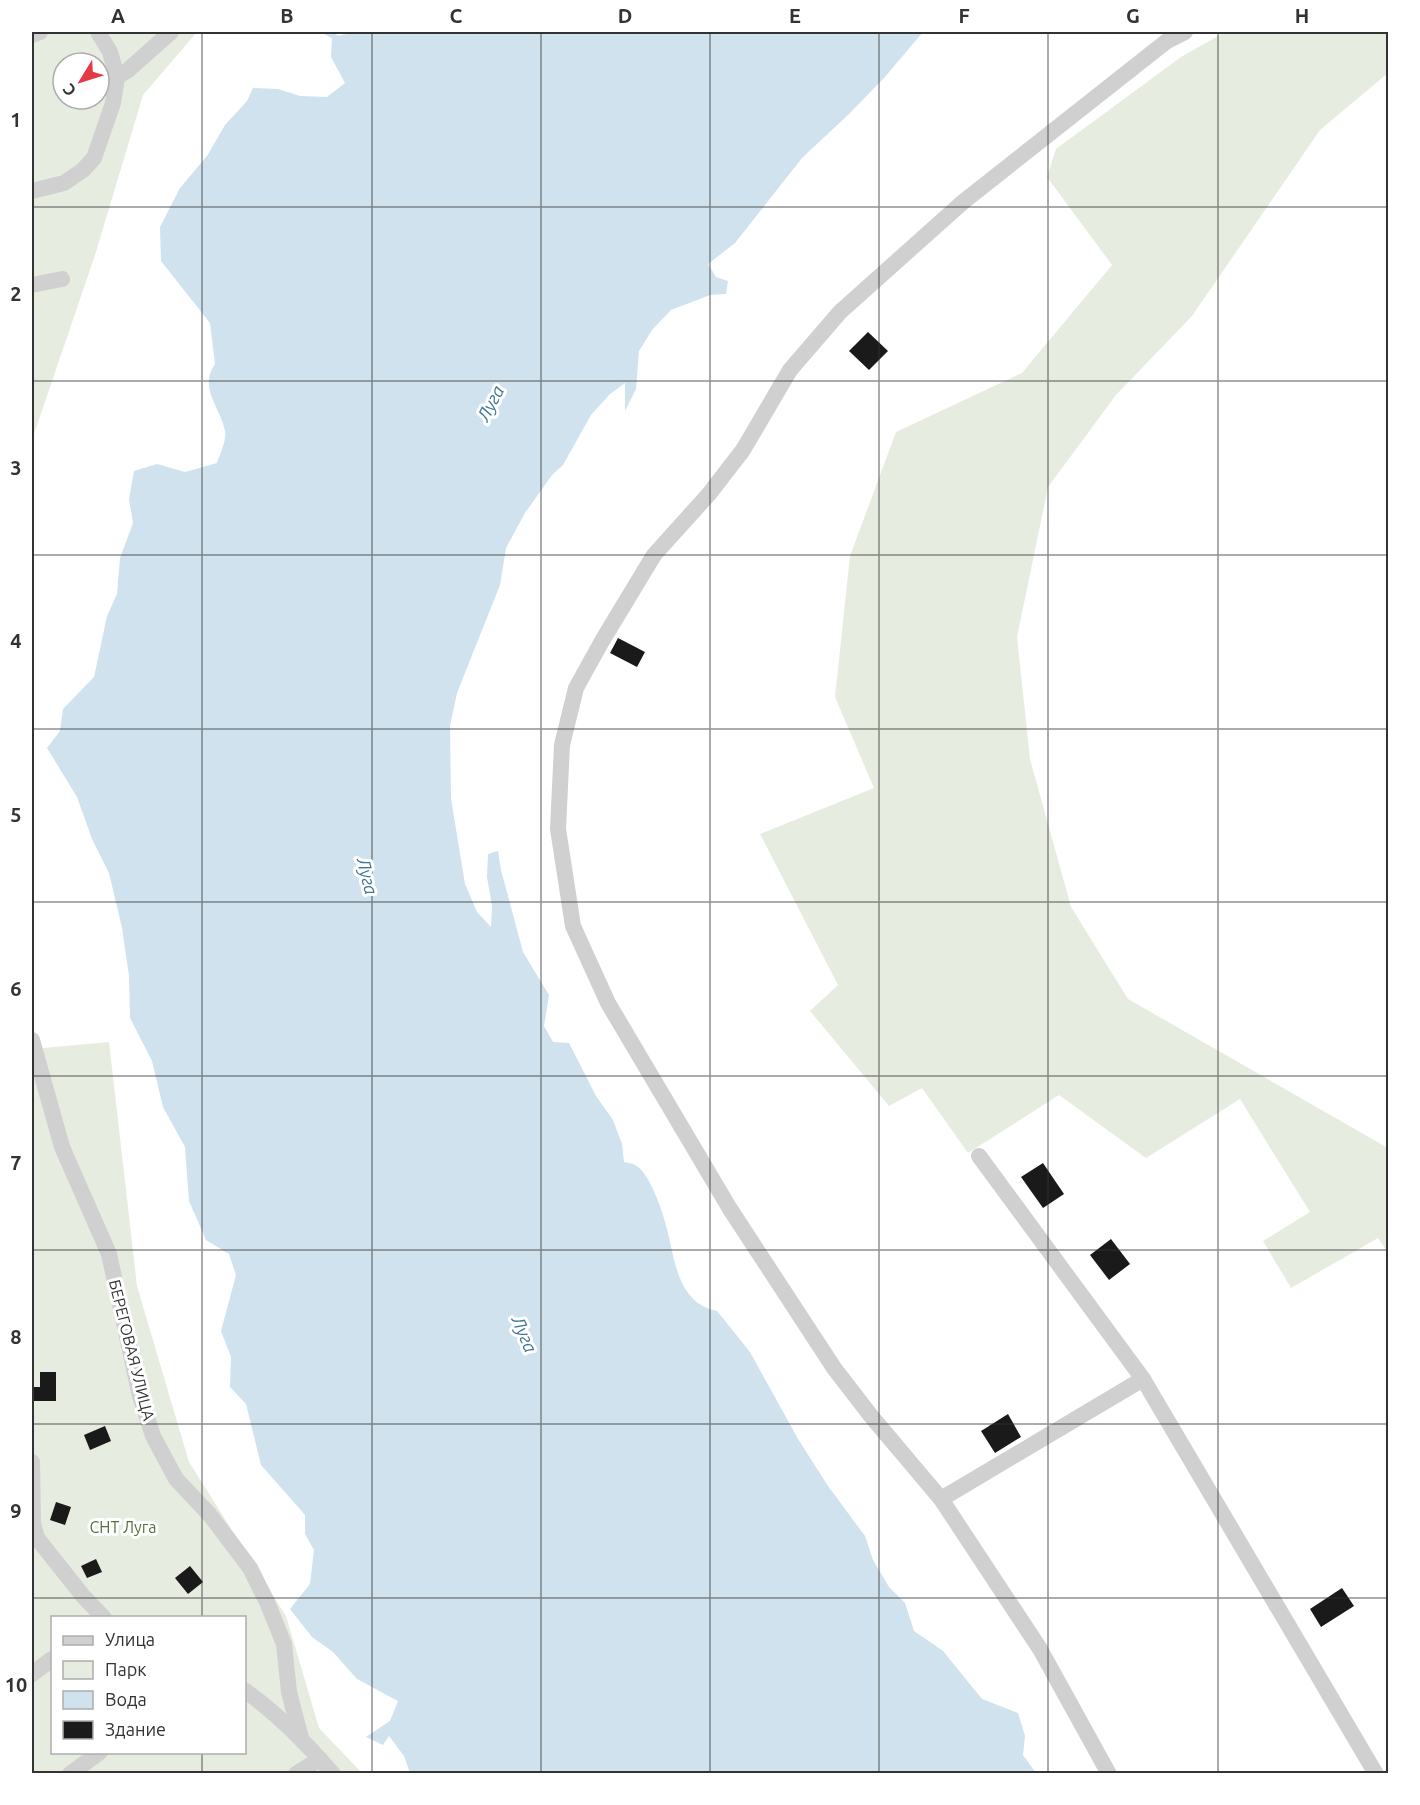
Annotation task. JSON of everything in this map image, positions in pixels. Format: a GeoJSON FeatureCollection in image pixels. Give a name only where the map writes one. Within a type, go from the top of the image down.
{"type":"FeatureCollection","features":[{"type":"Feature","properties":{"kind":"street"},"geometry":{"type":"LineString","coordinates":[[32,35],[40,32]]}},
{"type":"Feature","properties":{"kind":"street"},"geometry":{"type":"LineString","coordinates":[[32,191],[64,183],[83,170],[94,158],[113,103],[117,77],[110,52],[98,32]]}},
{"type":"Feature","properties":{"kind":"street"},"geometry":{"type":"LineString","coordinates":[[117,77],[171,32]]}},
{"type":"Feature","properties":{"kind":"street"},"geometry":{"type":"LineString","coordinates":[[1109,1773],[1040,1649],[941,1499],[834,1368],[730,1209],[608,1003],[573,926],[558,829],[562,745],[576,688],[654,555],[709,494],[743,450],[790,370],[840,312],[963,202],[1167,40],[1185,32]]}},
{"type":"Feature","properties":{"kind":"street"},"geometry":{"type":"LineString","coordinates":[[32,285],[62,279]]}},
{"type":"Feature","properties":{"kind":"street","name":"БЕРЕГОВАЯ УЛИЦА"},"geometry":{"type":"LineString","coordinates":[[32,1040],[62,1147],[109,1254],[140,1396],[153,1436],[176,1479],[210,1515],[250,1568],[267,1602],[284,1644],[289,1692],[301,1738]]}},
{"type":"Feature","properties":{"kind":"street"},"geometry":{"type":"LineString","coordinates":[[980,1156],[1143,1379],[1376,1773]]}},
{"type":"Feature","properties":{"kind":"street"},"geometry":{"type":"LineString","coordinates":[[941,1499],[1143,1379]]}},
{"type":"Feature","properties":{"kind":"street"},"geometry":{"type":"LineString","coordinates":[[32,1462],[34,1539],[103,1616]]}},
{"type":"Feature","properties":{"kind":"street"},"geometry":{"type":"LineString","coordinates":[[32,1674],[51,1660]]}},
{"type":"Feature","properties":{"kind":"street"},"geometry":{"type":"LineString","coordinates":[[246,1691],[270,1708],[333,1773]]}},
{"type":"Feature","properties":{"kind":"street"},"geometry":{"type":"LineString","coordinates":[[70,1773],[97,1754]]}},
{"type":"Feature","properties":{"kind":"street"},"geometry":{"type":"LineString","coordinates":[[296,1773],[320,1759]]}},
{"type":"Feature","properties":{"kind":"green space"},"geometry":{"type":"Polygon","coordinates":[[[32,32],[197,32],[143,95],[95,255],[32,440],[32,32]]]}},
{"type":"Feature","properties":{"kind":"green space"},"geometry":{"type":"Polygon","coordinates":[[[1225,32],[1388,32],[1388,73],[1320,130],[1192,316],[1116,395],[1048,487],[1017,637],[1030,759],[1071,907],[1128,999],[1388,1148],[1388,1253],[1378,1238],[1291,1288],[1263,1241],[1310,1212],[1240,1099],[1146,1158],[1059,1095],[968,1153],[922,1088],[889,1106],[810,1011],[838,985],[760,834],[874,788],[835,697],[850,556],[896,432],[1022,373],[1112,265],[1047,177],[1056,149],[1181,57],[1225,32]]]}},
{"type":"Feature","properties":{"kind":"green space","name":"СНТ Луга"},"geometry":{"type":"Polygon","coordinates":[[[109,1042],[137,1286],[189,1462],[286,1616],[319,1728],[362,1773],[32,1774],[32,1049],[109,1042]]]}},
{"type":"Feature","properties":{"kind":"water","name":"Луга"},"geometry":{"type":"Polygon","coordinates":[[[357,32],[923,32],[884,78],[802,158],[735,243],[708,264],[716,277],[728,281],[726,294],[710,295],[671,310],[652,330],[639,351],[636,389],[625,411],[625,383],[610,394],[591,415],[563,465],[552,475],[525,513],[506,548],[500,585],[457,693],[450,726],[451,799],[465,884],[477,912],[491,927],[492,906],[487,877],[488,854],[498,851],[523,952],[549,995],[544,1026],[553,1042],[569,1043],[596,1096],[613,1120],[622,1144],[624,1162],[639,1168],[650,1183],[667,1229],[680,1279],[686,1290],[704,1307],[717,1311],[750,1352],[798,1439],[828,1486],[865,1536],[873,1560],[889,1587],[905,1603],[914,1631],[943,1651],[982,1699],[1018,1713],[1025,1736],[1023,1755],[1036,1773],[410,1773],[404,1756],[389,1736],[383,1745],[366,1737],[390,1721],[398,1701],[357,1679],[333,1652],[312,1637],[290,1609],[310,1584],[314,1550],[305,1534],[305,1515],[261,1465],[246,1404],[230,1387],[231,1357],[221,1331],[236,1275],[229,1254],[206,1240],[189,1201],[185,1147],[163,1107],[152,1061],[130,1018],[129,976],[122,928],[109,873],[92,839],[77,797],[47,748],[60,731],[63,709],[94,677],[107,616],[117,594],[120,558],[133,523],[129,499],[134,471],[157,464],[185,472],[217,463],[224,442],[223,423],[210,390],[210,373],[215,364],[210,323],[161,261],[160,227],[180,188],[207,156],[225,125],[247,101],[253,88],[278,89],[300,96],[327,97],[345,83],[331,57],[332,37],[357,32]]]}},
{"type":"Feature","properties":{"kind":"building"},"geometry":{"type":"Polygon","coordinates":[[[868,332],[888,351],[869,370],[849,351],[868,332]]]}},
{"type":"Feature","properties":{"kind":"building"},"geometry":{"type":"Polygon","coordinates":[[[618,638],[645,652],[637,667],[610,653],[618,638]]]}},
{"type":"Feature","properties":{"kind":"building"},"geometry":{"type":"Polygon","coordinates":[[[1043,1163],[1064,1194],[1043,1208],[1021,1177],[1043,1163]]]}},
{"type":"Feature","properties":{"kind":"building"},"geometry":{"type":"Polygon","coordinates":[[[1111,1239],[1130,1264],[1109,1280],[1090,1255],[1111,1239]]]}},
{"type":"Feature","properties":{"kind":"building"},"geometry":{"type":"Polygon","coordinates":[[[40,1372],[56,1372],[56,1401],[32,1401],[32,1387],[40,1387],[40,1372]]]}},
{"type":"Feature","properties":{"kind":"building"},"geometry":{"type":"Polygon","coordinates":[[[1008,1414],[1021,1437],[995,1453],[981,1431],[1008,1414]]]}},
{"type":"Feature","properties":{"kind":"building"},"geometry":{"type":"Polygon","coordinates":[[[105,1426],[111,1441],[90,1450],[84,1435],[105,1426]]]}},
{"type":"Feature","properties":{"kind":"building"},"geometry":{"type":"Polygon","coordinates":[[[56,1502],[71,1507],[65,1525],[50,1520],[56,1502]]]}},
{"type":"Feature","properties":{"kind":"building"},"geometry":{"type":"Polygon","coordinates":[[[96,1559],[102,1572],[87,1578],[81,1566],[96,1559]]]}},
{"type":"Feature","properties":{"kind":"building"},"geometry":{"type":"Polygon","coordinates":[[[190,1566],[203,1582],[188,1594],[175,1578],[190,1566]]]}},
{"type":"Feature","properties":{"kind":"building"},"geometry":{"type":"Polygon","coordinates":[[[1342,1588],[1354,1606],[1321,1627],[1310,1609],[1342,1588]]]}},
{"type":"Feature","properties":{"kind":"waterway"},"geometry":{"type":"LineString","coordinates":[[326,32],[337,38]]}}]}
